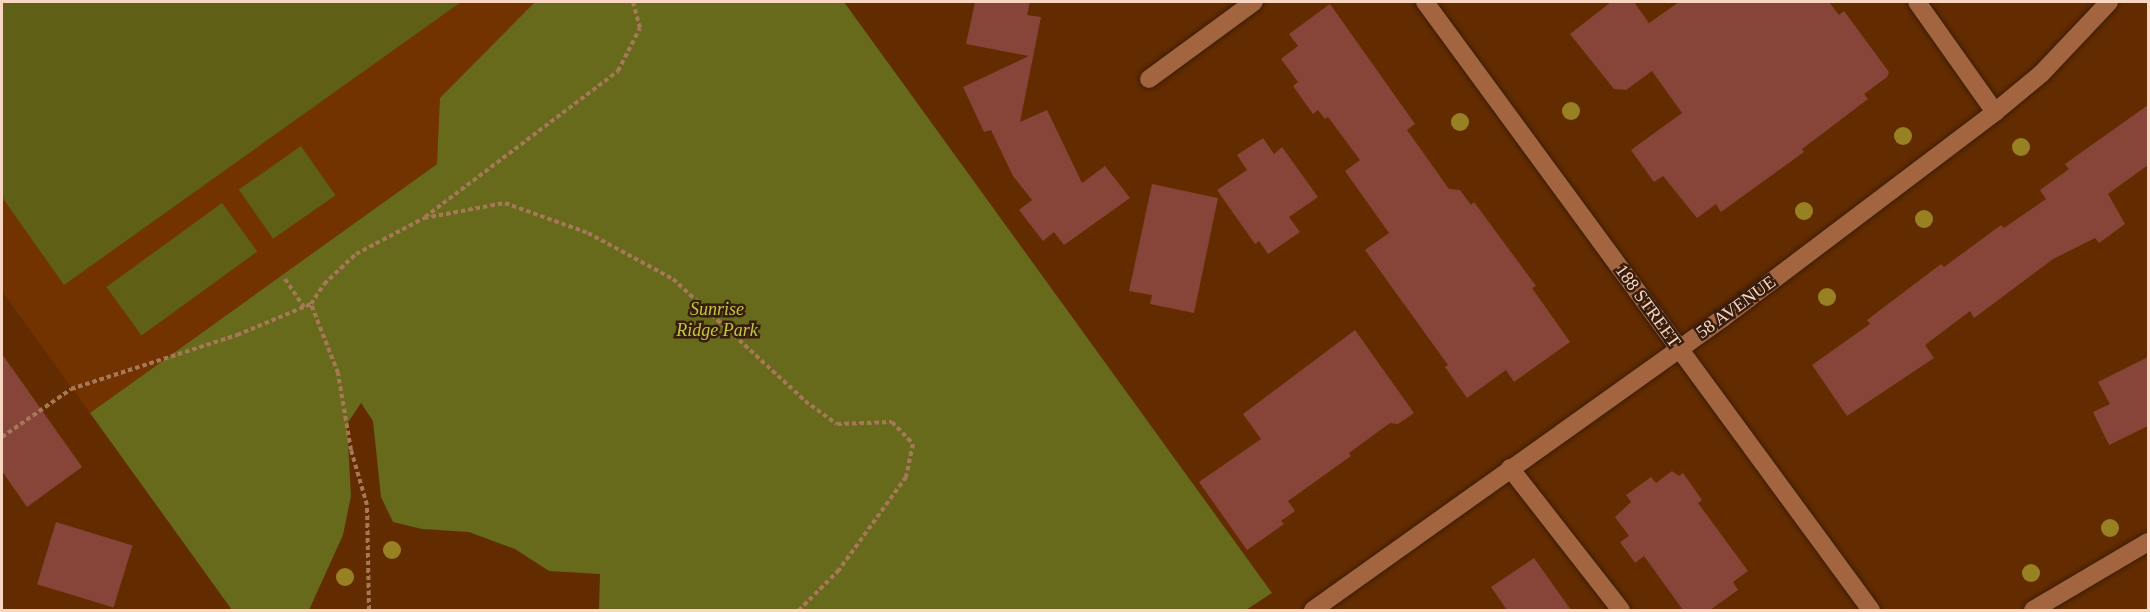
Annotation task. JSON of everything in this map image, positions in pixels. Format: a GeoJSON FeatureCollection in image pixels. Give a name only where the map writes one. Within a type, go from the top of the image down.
{"type":"FeatureCollection","features":[{"type":"Feature","properties":{"kind":"street"},"geometry":{"type":"LineString","coordinates":[[1149,79],[1254,2]]}},
{"type":"Feature","properties":{"kind":"street","name":"188 STREET"},"geometry":{"type":"LineString","coordinates":[[1425,2],[1871,610]]}},
{"type":"Feature","properties":{"kind":"street"},"geometry":{"type":"LineString","coordinates":[[1917,2],[1995,112]]}},
{"type":"Feature","properties":{"kind":"street","name":"58 AVENUE"},"geometry":{"type":"LineString","coordinates":[[1313,610],[1678,348],[1995,112],[2041,74],[2109,2]]}},
{"type":"Feature","properties":{"kind":"street"},"geometry":{"type":"LineString","coordinates":[[1510,468],[1621,610]]}},
{"type":"Feature","properties":{"kind":"street"},"geometry":{"type":"LineString","coordinates":[[2033,610],[2148,542]]}},
{"type":"Feature","properties":{"kind":"path"},"geometry":{"type":"LineString","coordinates":[[2,437],[71,389],[237,336],[311,304],[324,284],[356,254],[424,218],[618,70],[640,28],[633,2]]}},
{"type":"Feature","properties":{"kind":"path"},"geometry":{"type":"LineString","coordinates":[[424,218],[505,203],[588,233],[673,279],[805,401],[837,424],[892,422],[906,436],[913,444],[906,477],[839,570],[799,610]]}},
{"type":"Feature","properties":{"kind":"path"},"geometry":{"type":"LineString","coordinates":[[285,279],[304,307]]}},
{"type":"Feature","properties":{"kind":"path"},"geometry":{"type":"LineString","coordinates":[[311,304],[338,373],[351,450],[367,505],[369,610]]}},
{"type":"Feature","properties":{"kind":"shaded area"},"geometry":{"type":"Polygon","coordinates":[[[2,2],[581,2],[609,40],[90,413],[2,291],[2,2]]]}},
{"type":"Feature","properties":{"kind":"shaded area"},"geometry":{"type":"Polygon","coordinates":[[[2,2],[461,2],[64,285],[2,197],[2,2]]]}},
{"type":"Feature","properties":{"kind":"shaded area"},"geometry":{"type":"Polygon","coordinates":[[[301,146],[335,195],[273,239],[239,190],[301,146]]]}},
{"type":"Feature","properties":{"kind":"shaded area"},"geometry":{"type":"Polygon","coordinates":[[[222,203],[257,252],[142,336],[106,287],[222,203]]]}},
{"type":"Feature","properties":{"kind":"green space","name":"Sunrise Ridge Park"},"geometry":{"type":"Polygon","coordinates":[[[535,2],[844,2],[1272,593],[1246,610],[599,610],[600,574],[549,571],[515,549],[469,532],[422,529],[393,522],[381,497],[373,421],[361,403],[347,424],[351,496],[343,535],[309,610],[232,610],[90,413],[437,164],[440,98],[535,2]]]}},
{"type":"Feature","properties":{"kind":"building"},"geometry":{"type":"Polygon","coordinates":[[[975,2],[1030,2],[1027,15],[1041,17],[1020,122],[1047,110],[1082,183],[1105,166],[1130,198],[1064,245],[1054,232],[1043,241],[1019,210],[1032,200],[1013,176],[991,130],[984,132],[963,87],[1029,56],[966,44],[975,2]]]}},
{"type":"Feature","properties":{"kind":"building"},"geometry":{"type":"Polygon","coordinates":[[[1611,2],[1634,2],[1649,23],[1679,2],[1829,2],[1839,15],[1844,11],[1889,72],[1887,77],[1864,94],[1868,99],[1802,149],[1804,152],[1721,212],[1716,204],[1697,218],[1663,176],[1654,182],[1631,150],[1682,113],[1652,71],[1626,90],[1614,89],[1570,34],[1611,2]]]}},
{"type":"Feature","properties":{"kind":"building"},"geometry":{"type":"Polygon","coordinates":[[[1330,4],[1415,124],[1407,130],[1449,189],[1460,190],[1471,205],[1474,202],[1536,286],[1532,288],[1570,342],[1514,382],[1506,370],[1467,398],[1445,367],[1448,365],[1365,250],[1389,233],[1345,171],[1360,160],[1328,117],[1325,119],[1318,110],[1313,114],[1293,86],[1298,82],[1281,59],[1298,46],[1289,34],[1330,4]]]}},
{"type":"Feature","properties":{"kind":"building"},"geometry":{"type":"Polygon","coordinates":[[[2148,105],[2148,165],[2108,194],[2125,224],[2099,243],[2095,238],[2053,259],[1974,318],[1970,311],[1925,345],[1934,358],[1847,416],[1812,365],[1870,324],[1867,320],[1941,264],[1944,267],[2001,225],[2004,228],[2046,199],[2040,190],[2069,169],[2065,164],[2148,105]]]}},
{"type":"Feature","properties":{"kind":"building"},"geometry":{"type":"Polygon","coordinates":[[[1263,138],[1274,154],[1282,147],[1318,197],[1289,217],[1300,232],[1268,254],[1259,241],[1255,244],[1217,190],[1247,170],[1237,155],[1263,138]]]}},
{"type":"Feature","properties":{"kind":"building"},"geometry":{"type":"Polygon","coordinates":[[[1152,184],[1218,198],[1194,313],[1150,304],[1152,295],[1129,291],[1152,184]]]}},
{"type":"Feature","properties":{"kind":"building"},"geometry":{"type":"Polygon","coordinates":[[[1355,330],[1414,413],[1398,424],[1390,423],[1349,453],[1351,456],[1288,501],[1295,511],[1281,521],[1284,524],[1247,550],[1199,482],[1261,439],[1243,414],[1355,330]]]}},
{"type":"Feature","properties":{"kind":"building"},"geometry":{"type":"Polygon","coordinates":[[[2,354],[82,467],[27,507],[2,471],[2,354]]]}},
{"type":"Feature","properties":{"kind":"building"},"geometry":{"type":"Polygon","coordinates":[[[2148,357],[2148,426],[2109,445],[2093,412],[2110,404],[2098,382],[2148,357]]]}},
{"type":"Feature","properties":{"kind":"building"},"geometry":{"type":"Polygon","coordinates":[[[1672,471],[1679,476],[1683,473],[1702,500],[1698,503],[1748,571],[1733,582],[1738,590],[1710,610],[1683,610],[1644,556],[1635,563],[1620,542],[1629,536],[1615,517],[1631,502],[1626,495],[1651,477],[1656,483],[1672,471]]]}},
{"type":"Feature","properties":{"kind":"building"},"geometry":{"type":"Polygon","coordinates":[[[56,522],[133,545],[114,608],[37,584],[56,522]]]}},
{"type":"Feature","properties":{"kind":"building"},"geometry":{"type":"Polygon","coordinates":[[[1534,558],[1571,610],[1507,610],[1491,587],[1534,558]]]}}]}
